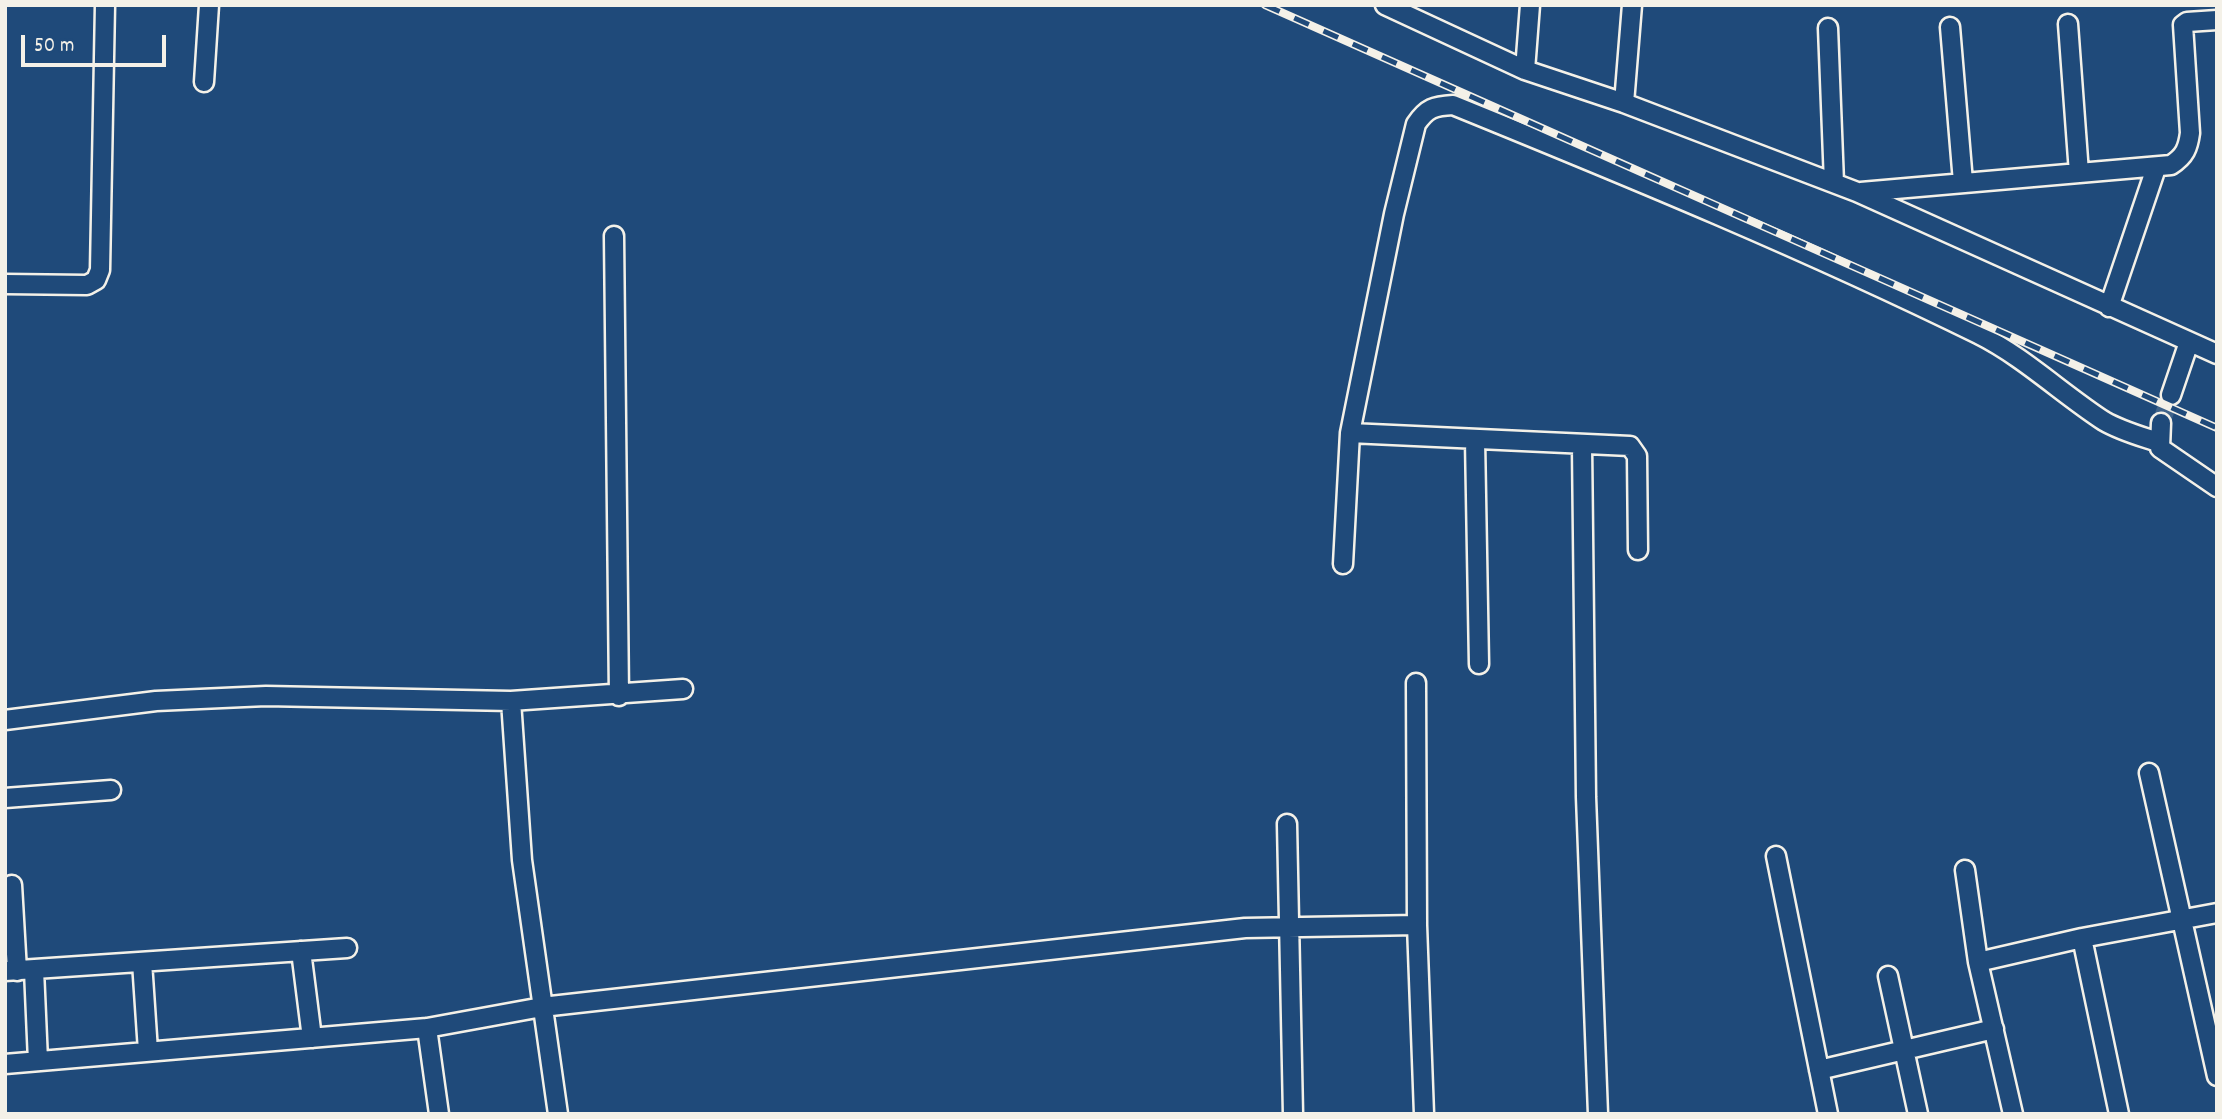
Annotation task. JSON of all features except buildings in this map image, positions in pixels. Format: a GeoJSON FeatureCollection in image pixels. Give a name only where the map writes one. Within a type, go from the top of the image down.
{"type":"FeatureCollection","features":[{"type":"Feature","properties":{"kind":"street"},"geometry":{"type":"LineString","coordinates":[[5,284],[87,285],[96,281],[100,270],[105,5]]}},
{"type":"Feature","properties":{"kind":"street"},"geometry":{"type":"LineString","coordinates":[[204,82],[209,5]]}},
{"type":"Feature","properties":{"kind":"street"},"geometry":{"type":"LineString","coordinates":[[1385,5],[1525,70],[1625,103],[1857,192],[2217,354]]}},
{"type":"Feature","properties":{"kind":"street"},"geometry":{"type":"LineString","coordinates":[[1525,70],[1530,5]]}},
{"type":"Feature","properties":{"kind":"street"},"geometry":{"type":"LineString","coordinates":[[1625,103],[1632,5]]}},
{"type":"Feature","properties":{"kind":"street"},"geometry":{"type":"LineString","coordinates":[[1857,192],[2157,168],[2182,158],[2188,148],[2190,133],[2183,25],[2187,22],[2217,20]]}},
{"type":"Feature","properties":{"kind":"street"},"geometry":{"type":"LineString","coordinates":[[2068,24],[2079,173]]}},
{"type":"Feature","properties":{"kind":"street"},"geometry":{"type":"LineString","coordinates":[[1950,27],[1963,182]]}},
{"type":"Feature","properties":{"kind":"street"},"geometry":{"type":"LineString","coordinates":[[1828,28],[1834,183]]}},
{"type":"Feature","properties":{"kind":"street"},"geometry":{"type":"LineString","coordinates":[[1343,564],[1350,433],[1389,240],[1416,124],[1426,109],[1453,106],[1807,254],[1980,335],[2024,361],[2105,421],[2125,432],[2158,442],[2167,456],[2217,487]]}},
{"type":"Feature","properties":{"kind":"street"},"geometry":{"type":"LineString","coordinates":[[2109,307],[2157,168]]}},
{"type":"Feature","properties":{"kind":"street"},"geometry":{"type":"LineString","coordinates":[[614,236],[619,696]]}},
{"type":"Feature","properties":{"kind":"street"},"geometry":{"type":"LineString","coordinates":[[2171,395],[2189,342]]}},
{"type":"Feature","properties":{"kind":"street"},"geometry":{"type":"LineString","coordinates":[[2158,442],[2161,423]]}},
{"type":"Feature","properties":{"kind":"street"},"geometry":{"type":"LineString","coordinates":[[1350,433],[1582,446],[1630,446],[1635,450],[1638,550]]}},
{"type":"Feature","properties":{"kind":"street"},"geometry":{"type":"LineString","coordinates":[[1475,440],[1479,664]]}},
{"type":"Feature","properties":{"kind":"street"},"geometry":{"type":"LineString","coordinates":[[1582,446],[1586,797],[1598,1114]]}},
{"type":"Feature","properties":{"kind":"street"},"geometry":{"type":"LineString","coordinates":[[1416,683],[1417,925],[1424,1114]]}},
{"type":"Feature","properties":{"kind":"street"},"geometry":{"type":"LineString","coordinates":[[5,720],[156,701],[266,696],[510,701],[619,696],[683,689]]}},
{"type":"Feature","properties":{"kind":"street"},"geometry":{"type":"LineString","coordinates":[[510,701],[522,860],[558,1114]]}},
{"type":"Feature","properties":{"kind":"street"},"geometry":{"type":"LineString","coordinates":[[2149,773],[2184,919],[2217,1076]]}},
{"type":"Feature","properties":{"kind":"street"},"geometry":{"type":"LineString","coordinates":[[5,798],[111,790]]}},
{"type":"Feature","properties":{"kind":"street"},"geometry":{"type":"LineString","coordinates":[[1287,824],[1293,1114]]}},
{"type":"Feature","properties":{"kind":"street"},"geometry":{"type":"LineString","coordinates":[[1776,856],[1828,1114]]}},
{"type":"Feature","properties":{"kind":"street"},"geometry":{"type":"LineString","coordinates":[[1965,870],[1978,962],[2013,1114]]}},
{"type":"Feature","properties":{"kind":"street"},"geometry":{"type":"LineString","coordinates":[[12,886],[19,971],[38,1061]]}},
{"type":"Feature","properties":{"kind":"street"},"geometry":{"type":"LineString","coordinates":[[1978,962],[2082,937],[2217,914]]}},
{"type":"Feature","properties":{"kind":"street"},"geometry":{"type":"LineString","coordinates":[[5,1063],[428,1028],[542,1007],[1245,928],[1417,925]]}},
{"type":"Feature","properties":{"kind":"street"},"geometry":{"type":"LineString","coordinates":[[2082,937],[2119,1114]]}},
{"type":"Feature","properties":{"kind":"street"},"geometry":{"type":"LineString","coordinates":[[19,971],[347,948]]}},
{"type":"Feature","properties":{"kind":"street"},"geometry":{"type":"LineString","coordinates":[[301,951],[312,1038]]}},
{"type":"Feature","properties":{"kind":"street"},"geometry":{"type":"LineString","coordinates":[[142,962],[148,1051]]}},
{"type":"Feature","properties":{"kind":"street"},"geometry":{"type":"LineString","coordinates":[[1888,976],[1919,1114]]}},
{"type":"Feature","properties":{"kind":"street"},"geometry":{"type":"LineString","coordinates":[[428,1028],[439,1114]]}},
{"type":"Feature","properties":{"kind":"street"},"geometry":{"type":"LineString","coordinates":[[1819,1070],[1994,1029]]}},
{"type":"Feature","properties":{"kind":"tunnel"},"geometry":{"type":"LineString","coordinates":[[2161,423],[2171,395]]}},
{"type":"Feature","properties":{"kind":"railway"},"geometry":{"type":"LineString","coordinates":[[1265,5],[2217,428]]}}]}
